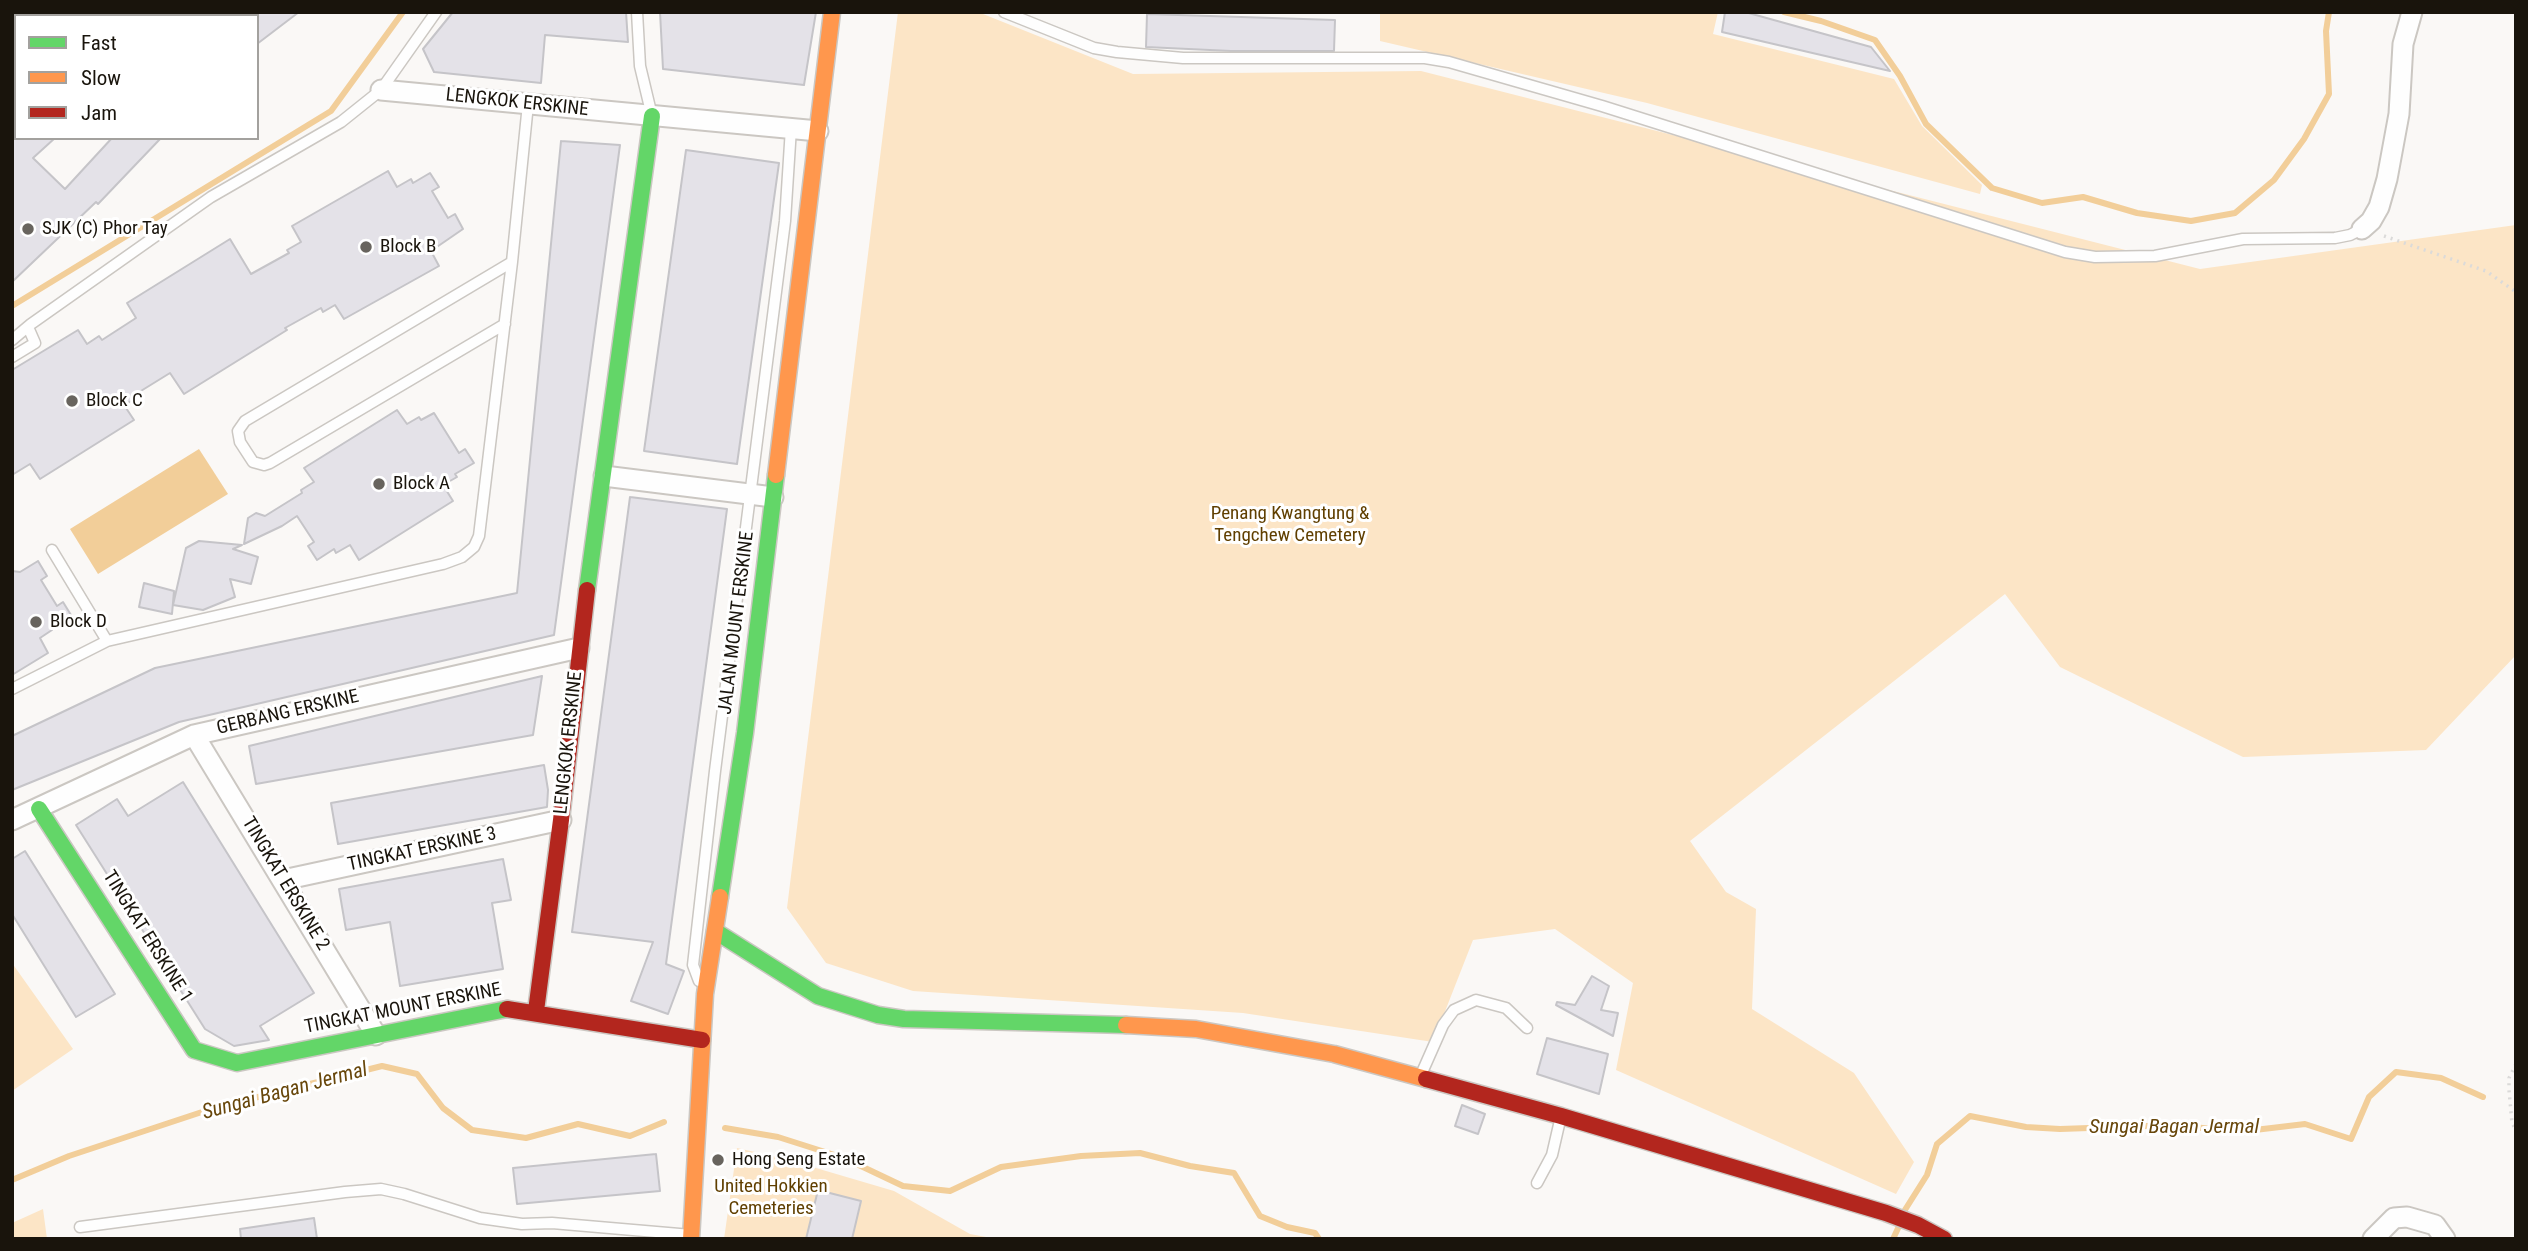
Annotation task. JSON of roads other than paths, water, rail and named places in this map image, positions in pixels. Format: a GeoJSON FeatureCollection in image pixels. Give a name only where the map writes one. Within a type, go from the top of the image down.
{"type":"FeatureCollection","features":[{"type":"Feature","properties":{"kind":"street","name":"JALAN MOUNT ERSKINE"},"geometry":{"type":"LineString","coordinates":[[691,1237],[705,994],[745,733],[832,12]]}},
{"type":"Feature","properties":{"kind":"street"},"geometry":{"type":"LineString","coordinates":[[2362,229],[2371,222],[2379,207],[2387,179],[2399,114],[2403,44],[2412,12]]}},
{"type":"Feature","properties":{"kind":"street","name":"LENGKOK ERSKINE"},"geometry":{"type":"LineString","coordinates":[[381,90],[818,131]]}},
{"type":"Feature","properties":{"kind":"street","name":"LENGKOK ERSKINE"},"geometry":{"type":"LineString","coordinates":[[537,1011],[579,648],[652,116]]}},
{"type":"Feature","properties":{"kind":"street"},"geometry":{"type":"LineString","coordinates":[[604,476],[773,497]]}},
{"type":"Feature","properties":{"kind":"street","name":"GERBANG ERSKINE"},"geometry":{"type":"LineString","coordinates":[[12,820],[194,735],[579,648]]}},
{"type":"Feature","properties":{"kind":"street","name":"TINGKAT ERSKINE 2"},"geometry":{"type":"LineString","coordinates":[[194,735],[376,1035]]}},
{"type":"Feature","properties":{"kind":"street","name":"TINGKAT ERSKINE 1"},"geometry":{"type":"LineString","coordinates":[[39,809],[92,887],[194,1050],[237,1063]]}},
{"type":"Feature","properties":{"kind":"street","name":"TINGKAT ERSKINE 3"},"geometry":{"type":"LineString","coordinates":[[282,880],[561,820]]}},
{"type":"Feature","properties":{"kind":"street"},"geometry":{"type":"LineString","coordinates":[[715,931],[818,996],[878,1015],[904,1019],[1196,1028],[1334,1054],[1561,1116],[1886,1213],[1942,1238]]}},
{"type":"Feature","properties":{"kind":"street","name":"TINGKAT MOUNT ERSKINE"},"geometry":{"type":"LineString","coordinates":[[237,1063],[507,1008],[702,1040]]}},
{"type":"Feature","properties":{"kind":"street"},"geometry":{"type":"LineString","coordinates":[[2372,1239],[2394,1218],[2407,1217],[2435,1225],[2445,1239]]}},
{"type":"Feature","properties":{"kind":"lane"},"geometry":{"type":"LineString","coordinates":[[12,340],[211,197],[341,122],[381,90],[436,12]]}},
{"type":"Feature","properties":{"kind":"lane"},"geometry":{"type":"LineString","coordinates":[[636,12],[640,66],[652,116]]}},
{"type":"Feature","properties":{"kind":"lane"},"geometry":{"type":"LineString","coordinates":[[1004,12],[1094,48],[1117,52],[1183,58],[1425,58],[1449,62],[1602,106],[2065,253],[2095,257],[2155,256],[2243,239],[2335,238],[2362,229]]}},
{"type":"Feature","properties":{"kind":"lane"},"geometry":{"type":"LineString","coordinates":[[12,689],[107,640],[443,564],[462,557],[474,547],[479,536],[505,324],[528,104]]}},
{"type":"Feature","properties":{"kind":"lane"},"geometry":{"type":"LineString","coordinates":[[705,994],[693,965],[749,495],[785,221],[792,128]]}},
{"type":"Feature","properties":{"kind":"lane"},"geometry":{"type":"LineString","coordinates":[[505,324],[270,463],[264,465],[253,462],[240,442],[238,431],[245,421],[512,262]]}},
{"type":"Feature","properties":{"kind":"lane"},"geometry":{"type":"LineString","coordinates":[[12,356],[35,344],[27,327]]}},
{"type":"Feature","properties":{"kind":"lane"},"geometry":{"type":"LineString","coordinates":[[52,550],[107,640]]}},
{"type":"Feature","properties":{"kind":"lane"},"geometry":{"type":"LineString","coordinates":[[1420,1077],[1443,1025],[1454,1010],[1476,1000],[1506,1009],[1527,1028]]}},
{"type":"Feature","properties":{"kind":"lane"},"geometry":{"type":"LineString","coordinates":[[1537,1182],[1552,1155],[1561,1116]]}},
{"type":"Feature","properties":{"kind":"lane"},"geometry":{"type":"LineString","coordinates":[[80,1227],[381,1189],[480,1218],[522,1224],[552,1223],[691,1237]]}},
{"type":"Feature","properties":{"kind":"waterway"},"geometry":{"type":"LineString","coordinates":[[12,306],[331,111],[403,12]]}},
{"type":"Feature","properties":{"kind":"waterway"},"geometry":{"type":"LineString","coordinates":[[1784,12],[1821,21],[1875,40],[1900,76],[1926,124],[1992,188],[2042,203],[2083,197],[2137,213],[2191,221],[2235,213],[2274,180],[2304,139],[2329,94],[2326,31],[2329,12]]}},
{"type":"Feature","properties":{"kind":"waterway","name":"Sungai Bagan Jermal"},"geometry":{"type":"LineString","coordinates":[[12,1180],[69,1156],[214,1108],[382,1066],[417,1074],[443,1108],[472,1130],[526,1138],[578,1124],[630,1136],[664,1122]]}},
{"type":"Feature","properties":{"kind":"waterway","name":"Sungai Bagan Jermal"},"geometry":{"type":"LineString","coordinates":[[1903,1213],[1927,1175],[1937,1144],[1970,1116],[2026,1127],[2060,1129],[2176,1125],[2238,1132],[2305,1124],[2351,1139],[2369,1097],[2396,1072],[2441,1078],[2483,1097]]}},
{"type":"Feature","properties":{"kind":"waterway","name":"Sungai Bagan Jermal"},"geometry":{"type":"LineString","coordinates":[[725,1128],[778,1137],[844,1158],[903,1186],[950,1191],[1001,1167],[1081,1156],[1140,1153],[1190,1166],[1234,1173],[1260,1216],[1287,1227],[1315,1233],[1319,1239]]}},
{"type":"Feature","properties":{"kind":"waterway","name":"Sungai Bagan Jermal"},"geometry":{"type":"LineString","coordinates":[[1893,1239],[1900,1224]]}},
{"type":"Feature","properties":{"kind":"place","name":"SJK (C) Phor Tay"},"geometry":{"type":"Point","coordinates":[28,229]}},
{"type":"Feature","properties":{"kind":"place","name":"Block B"},"geometry":{"type":"Point","coordinates":[366,247]}},
{"type":"Feature","properties":{"kind":"place","name":"Block C"},"geometry":{"type":"Point","coordinates":[72,401]}},
{"type":"Feature","properties":{"kind":"place","name":"Block A"},"geometry":{"type":"Point","coordinates":[379,484]}},
{"type":"Feature","properties":{"kind":"place","name":"Block D"},"geometry":{"type":"Point","coordinates":[36,622]}},
{"type":"Feature","properties":{"kind":"place","name":"Hong Seng Estate"},"geometry":{"type":"Point","coordinates":[718,1160]}},
{"type":"Feature","properties":{"kind":"park label","name":"Penang Kwangtung & Tengchew Cemetery"},"geometry":{"type":"Point","coordinates":[1290,525]}},
{"type":"Feature","properties":{"kind":"park label","name":"United Hokkien Cemeteries"},"geometry":{"type":"Point","coordinates":[771,1198]}}]}
